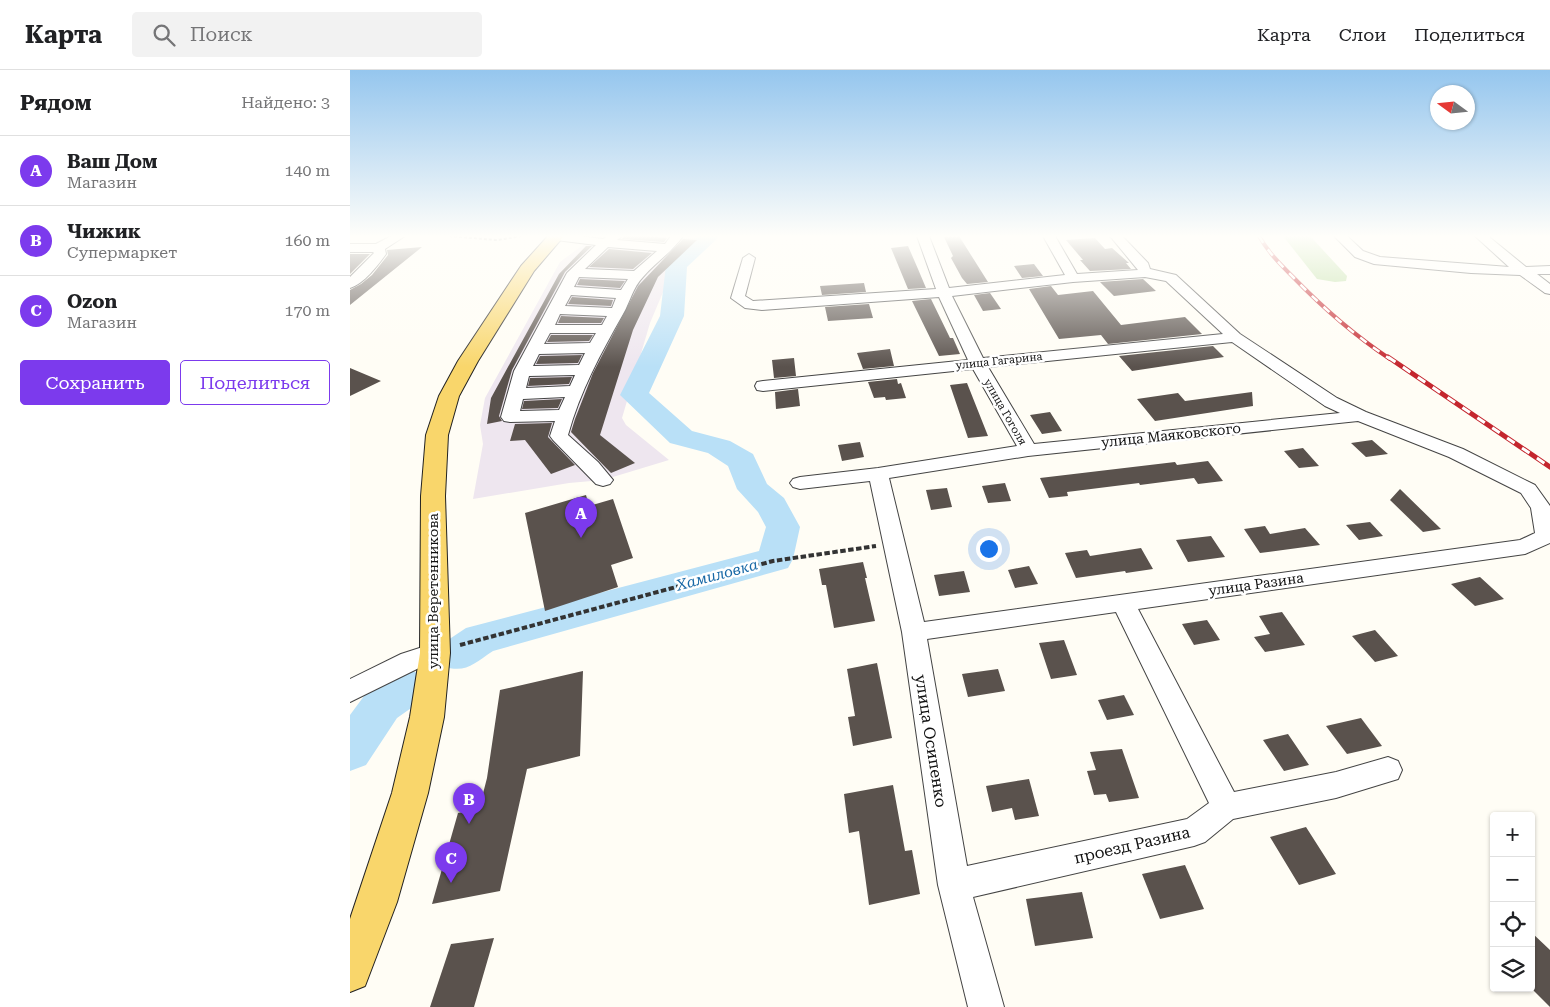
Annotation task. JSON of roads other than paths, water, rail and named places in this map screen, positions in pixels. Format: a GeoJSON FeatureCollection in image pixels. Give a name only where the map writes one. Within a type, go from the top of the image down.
{"type":"FeatureCollection","features":[{"type":"Feature","properties":{"kind":"main road","name":"улица Веретенникова"},"geometry":{"type":"LineString","coordinates":[[350,971],[377,902],[410,794],[427,717],[435,653],[433,496],[436,436],[449,396],[468,361],[520,280]]}},
{"type":"Feature","properties":{"kind":"street"},"geometry":{"type":"LineString","coordinates":[[566,415],[510,417],[522,371],[571,280]]}},
{"type":"Feature","properties":{"kind":"street"},"geometry":{"type":"LineString","coordinates":[[603,480],[559,436],[595,348],[617,312],[631,280]]}},
{"type":"Feature","properties":{"kind":"street"},"geometry":{"type":"LineString","coordinates":[[743,280],[738,298],[750,305],[762,306],[944,293],[1058,280]]}},
{"type":"Feature","properties":{"kind":"street","name":"улица Гоголя"},"geometry":{"type":"LineString","coordinates":[[939,280],[977,363],[1028,450]]}},
{"type":"Feature","properties":{"kind":"street"},"geometry":{"type":"LineString","coordinates":[[1172,280],[1235,337],[1331,402],[1360,416]]}},
{"type":"Feature","properties":{"kind":"street"},"geometry":{"type":"LineString","coordinates":[[1535,280],[1550,290]]}},
{"type":"Feature","properties":{"kind":"street"},"geometry":{"type":"LineString","coordinates":[[566,291],[625,294]]}},
{"type":"Feature","properties":{"kind":"street"},"geometry":{"type":"LineString","coordinates":[[555,310],[617,312]]}},
{"type":"Feature","properties":{"kind":"street"},"geometry":{"type":"LineString","coordinates":[[546,329],[606,330]]}},
{"type":"Feature","properties":{"kind":"street","name":"улица Гагарина"},"geometry":{"type":"LineString","coordinates":[[763,386],[1235,337]]}},
{"type":"Feature","properties":{"kind":"street"},"geometry":{"type":"LineString","coordinates":[[535,349],[595,348]]}},
{"type":"Feature","properties":{"kind":"street"},"geometry":{"type":"LineString","coordinates":[[522,371],[586,370]]}},
{"type":"Feature","properties":{"kind":"street"},"geometry":{"type":"LineString","coordinates":[[516,394],[576,392]]}},
{"type":"Feature","properties":{"kind":"street","name":"улица Маяковского"},"geometry":{"type":"LineString","coordinates":[[800,483],[878,474],[1028,450],[1360,416],[1456,453],[1528,489]]}},
{"type":"Feature","properties":{"kind":"street","name":"улица Осипенко"},"geometry":{"type":"LineString","coordinates":[[878,474],[914,632],[954,884],[986,1007]]}},
{"type":"Feature","properties":{"kind":"street","name":"улица Разина"},"geometry":{"type":"LineString","coordinates":[[914,632],[1525,547],[1546,536],[1541,508],[1528,489]]}},
{"type":"Feature","properties":{"kind":"street"},"geometry":{"type":"LineString","coordinates":[[1123,602],[1226,807],[1336,785],[1388,770]]}},
{"type":"Feature","properties":{"kind":"street"},"geometry":{"type":"LineString","coordinates":[[350,691],[410,661],[435,653]]}},
{"type":"Feature","properties":{"kind":"street","name":"проезд Разина"},"geometry":{"type":"LineString","coordinates":[[954,884],[1194,832],[1226,807]]}},
{"type":"Feature","properties":{"kind":"waterway","name":"Хамиловка"},"geometry":{"type":"LineString","coordinates":[[456,655],[480,639],[775,559],[783,527],[772,506],[753,489],[742,461],[719,447],[681,437],[634,395],[672,316],[676,280]]}},
{"type":"Feature","properties":{"kind":"waterway","name":"Хамиловка"},"geometry":{"type":"LineString","coordinates":[[350,751],[382,705],[409,687]]}},
{"type":"Feature","properties":{"kind":"railway"},"geometry":{"type":"LineString","coordinates":[[1296,280],[1339,321],[1390,359]]}},
{"type":"Feature","properties":{"kind":"railway"},"geometry":{"type":"LineString","coordinates":[[1388,357],[1550,467]]}},
{"type":"Feature","properties":{"kind":"place","name":"Ваш Дом"},"geometry":{"type":"Point","coordinates":[581,538]}},
{"type":"Feature","properties":{"kind":"place","name":"Чижик"},"geometry":{"type":"Point","coordinates":[469,824]}},
{"type":"Feature","properties":{"kind":"place","name":"Ozon"},"geometry":{"type":"Point","coordinates":[451,883]}}]}
